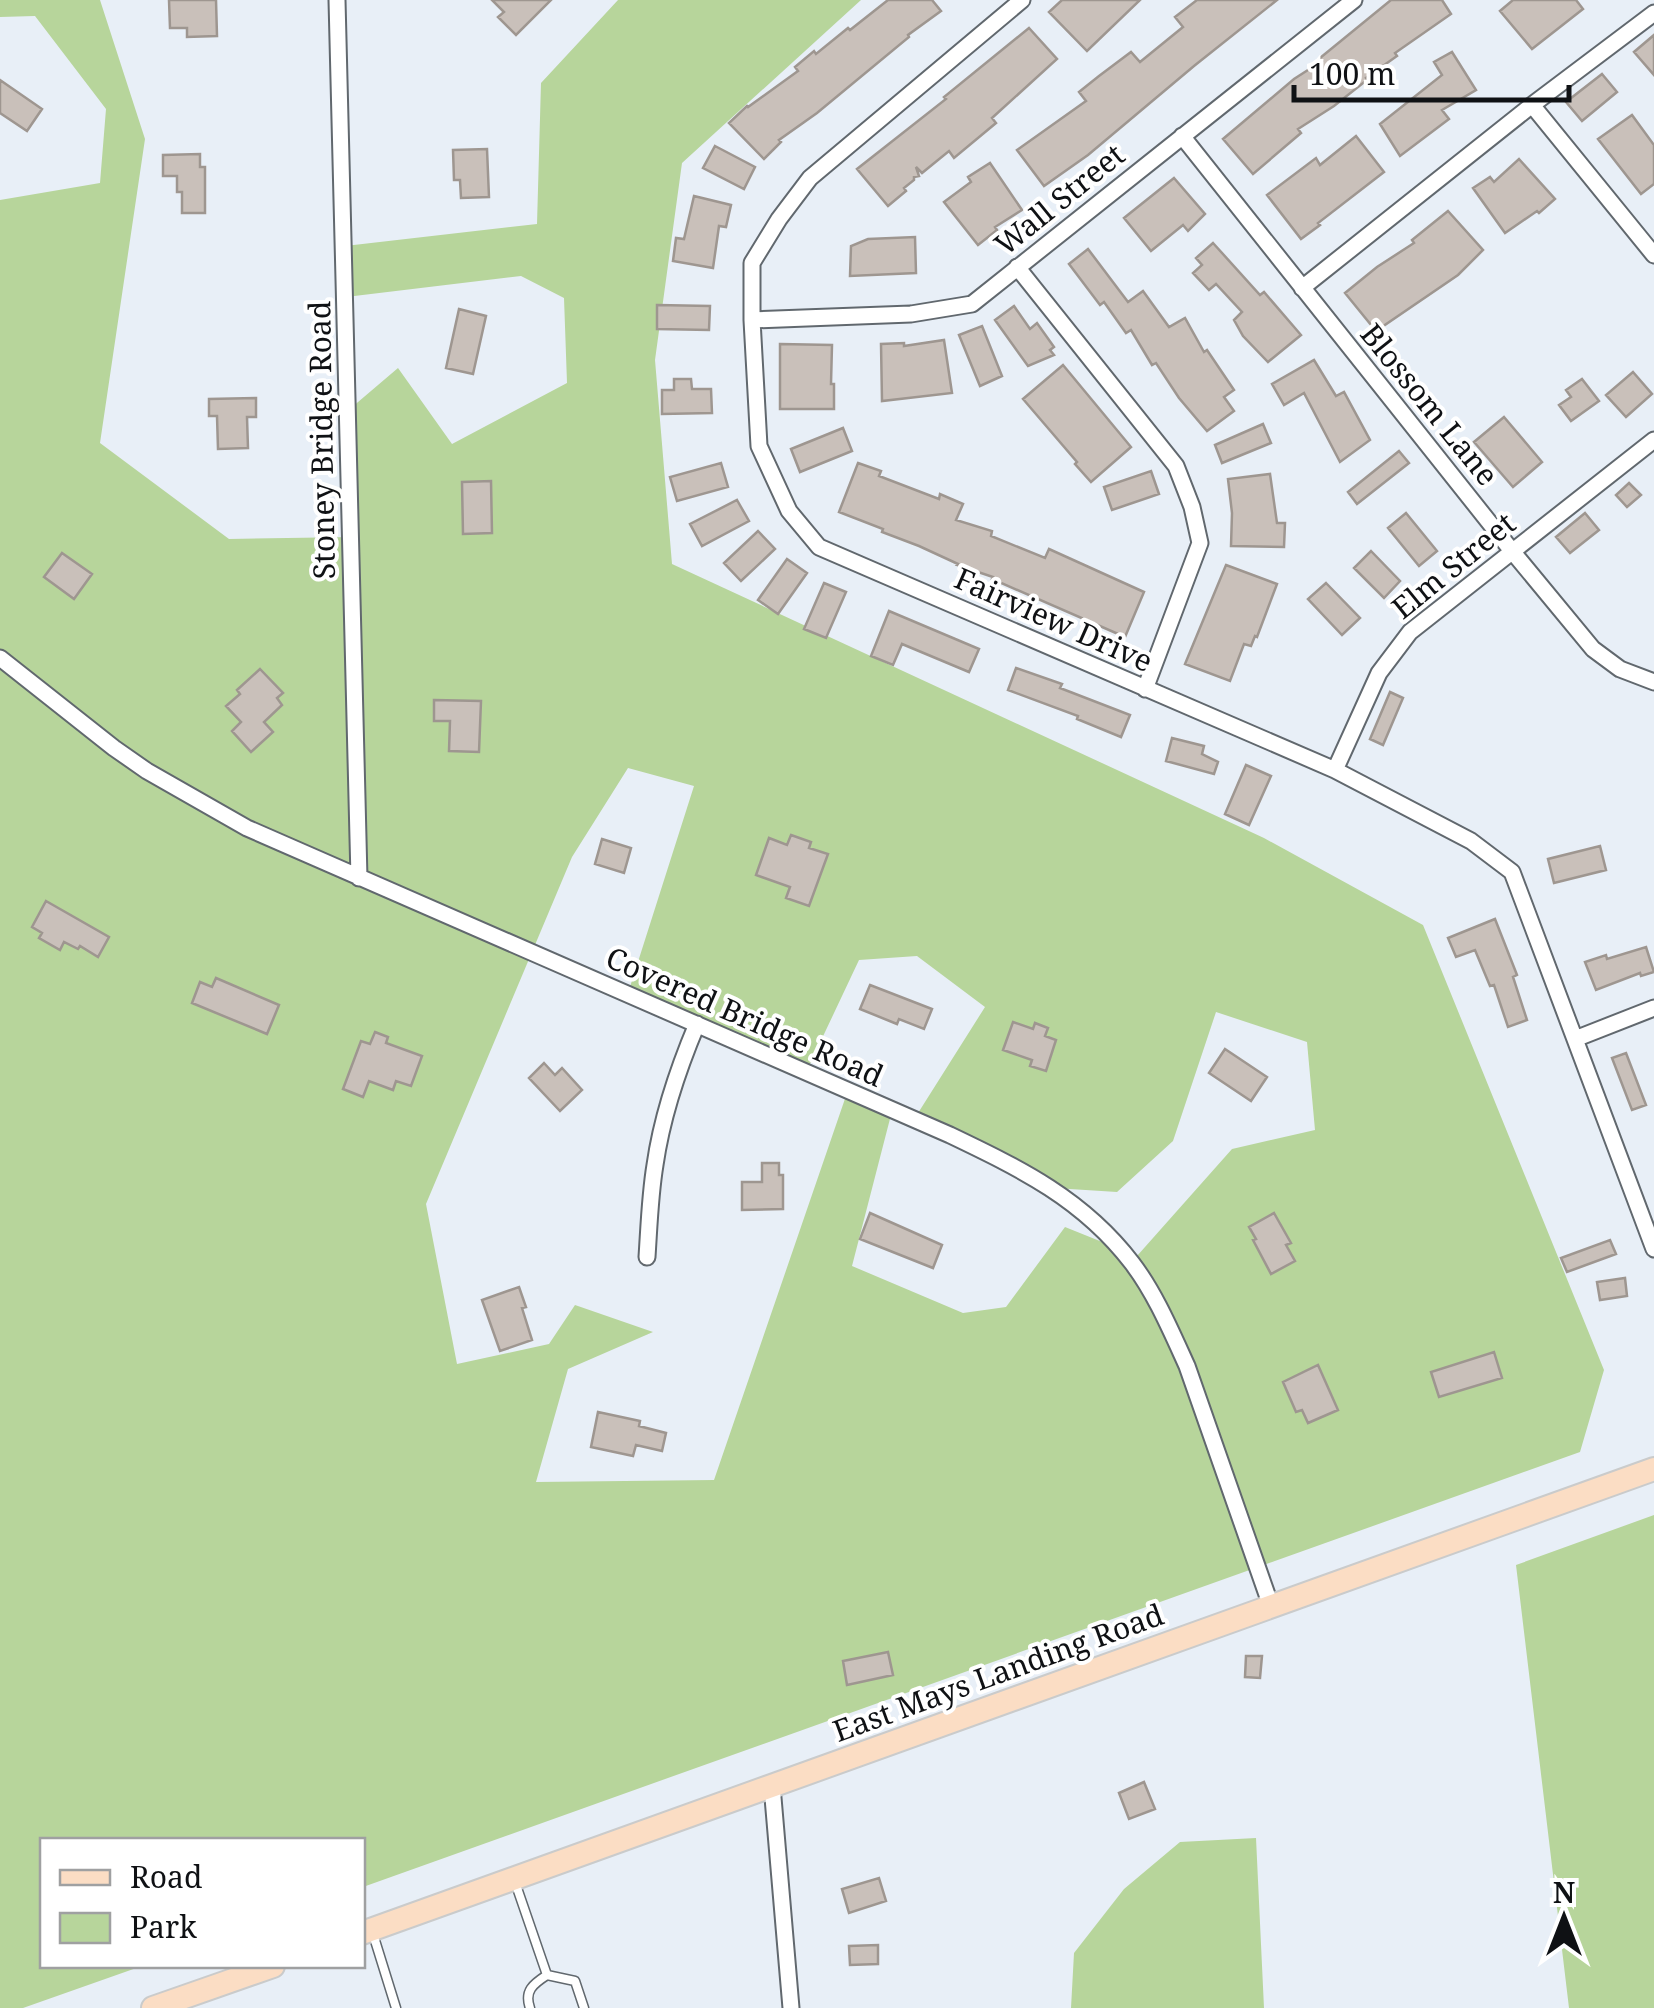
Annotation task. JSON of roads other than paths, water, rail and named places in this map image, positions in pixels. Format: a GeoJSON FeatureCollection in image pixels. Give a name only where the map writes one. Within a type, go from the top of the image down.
{"type":"FeatureCollection","features":[{"type":"Feature","properties":{"kind":"main road","name":"East Mays Landing Road"},"geometry":{"type":"LineString","coordinates":[[367,1931],[1654,1469]]}},
{"type":"Feature","properties":{"kind":"main road"},"geometry":{"type":"LineString","coordinates":[[153,2008],[267,1968]]}},
{"type":"Feature","properties":{"kind":"street","name":"Stoney Bridge Road"},"geometry":{"type":"LineString","coordinates":[[337,0],[359,878]]}},
{"type":"Feature","properties":{"kind":"street","name":"Fairview Drive"},"geometry":{"type":"LineString","coordinates":[[1022,0],[810,178],[752,263],[758,446],[789,511],[820,547],[1335,770],[1471,841],[1512,872],[1650,1223],[1654,1249]]}},
{"type":"Feature","properties":{"kind":"street","name":"Wall Street"},"geometry":{"type":"LineString","coordinates":[[752,320],[911,314],[972,304],[1354,0]]}},
{"type":"Feature","properties":{"kind":"street"},"geometry":{"type":"LineString","coordinates":[[1302,288],[1654,13]]}},
{"type":"Feature","properties":{"kind":"street"},"geometry":{"type":"LineString","coordinates":[[1532,105],[1654,256]]}},
{"type":"Feature","properties":{"kind":"street","name":"Blossom Lane"},"geometry":{"type":"LineString","coordinates":[[1182,136],[1593,648],[1620,669],[1654,682]]}},
{"type":"Feature","properties":{"kind":"street"},"geometry":{"type":"LineString","coordinates":[[1017,267],[1176,466],[1192,507],[1200,543],[1146,689]]}},
{"type":"Feature","properties":{"kind":"street","name":"Elm Street"},"geometry":{"type":"LineString","coordinates":[[1335,770],[1380,673],[1410,632],[1654,440]]}},
{"type":"Feature","properties":{"kind":"street","name":"Covered Bridge Road"},"geometry":{"type":"LineString","coordinates":[[0,658],[114,748],[247,828],[950,1135],[1025,1170],[1068,1199],[1132,1262],[1174,1339],[1271,1606]]}},
{"type":"Feature","properties":{"kind":"street"},"geometry":{"type":"LineString","coordinates":[[1575,1040],[1654,1008]]}},
{"type":"Feature","properties":{"kind":"street"},"geometry":{"type":"LineString","coordinates":[[647,1258],[654,1166],[676,1076],[697,1024]]}},
{"type":"Feature","properties":{"kind":"street"},"geometry":{"type":"LineString","coordinates":[[772,1786],[791,2008]]}},
{"type":"Feature","properties":{"kind":"lane"},"geometry":{"type":"LineString","coordinates":[[514,1879],[547,1975]]}},
{"type":"Feature","properties":{"kind":"lane"},"geometry":{"type":"LineString","coordinates":[[367,1931],[396,2008]]}},
{"type":"Feature","properties":{"kind":"lane"},"geometry":{"type":"LineString","coordinates":[[530,2008],[528,1992],[532,1984],[547,1975],[576,1981],[584,2008]]}}]}
